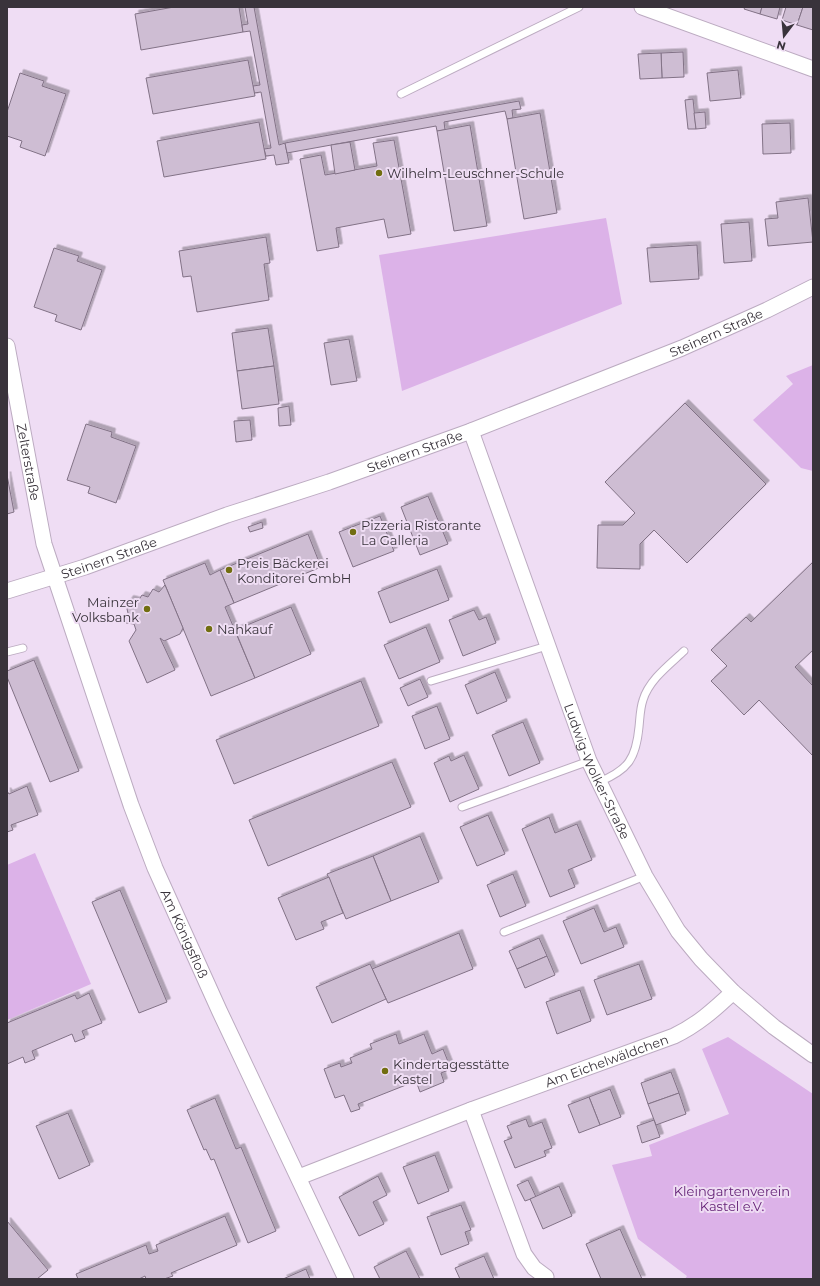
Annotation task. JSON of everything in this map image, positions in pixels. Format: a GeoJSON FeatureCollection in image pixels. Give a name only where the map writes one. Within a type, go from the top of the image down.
{"type":"FeatureCollection","features":[{"type":"Feature","properties":{"kind":"street"},"geometry":{"type":"LineString","coordinates":[[642,7],[813,69]]}},
{"type":"Feature","properties":{"kind":"street","name":"Steinern Straße"},"geometry":{"type":"LineString","coordinates":[[7,591],[85,567],[227,515],[329,482],[471,431],[682,348],[767,310],[813,286]]}},
{"type":"Feature","properties":{"kind":"street","name":"Zelterstraße"},"geometry":{"type":"LineString","coordinates":[[7,346],[44,544],[55,576]]}},
{"type":"Feature","properties":{"kind":"street","name":"Ludwig-Wolker-Straße"},"geometry":{"type":"LineString","coordinates":[[471,431],[589,761],[645,876],[678,931],[701,959],[733,992],[774,1027],[813,1054]]}},
{"type":"Feature","properties":{"kind":"street","name":"Am Königsfloß"},"geometry":{"type":"LineString","coordinates":[[55,576],[131,804],[155,868],[240,1057],[299,1177],[346,1279]]}},
{"type":"Feature","properties":{"kind":"street","name":"Am Eichelwäldchen"},"geometry":{"type":"LineString","coordinates":[[299,1177],[471,1110],[674,1036],[692,1027],[714,1010],[733,992]]}},
{"type":"Feature","properties":{"kind":"street"},"geometry":{"type":"LineString","coordinates":[[471,1110],[524,1254],[534,1268],[546,1277]]}},
{"type":"Feature","properties":{"kind":"lane"},"geometry":{"type":"LineString","coordinates":[[400,94],[579,7]]}},
{"type":"Feature","properties":{"kind":"lane"},"geometry":{"type":"LineString","coordinates":[[432,681],[547,646]]}},
{"type":"Feature","properties":{"kind":"lane"},"geometry":{"type":"LineString","coordinates":[[7,652],[23,648]]}},
{"type":"Feature","properties":{"kind":"lane"},"geometry":{"type":"LineString","coordinates":[[599,782],[618,774],[629,763],[638,740],[643,700],[649,688],[664,668],[684,651]]}},
{"type":"Feature","properties":{"kind":"lane"},"geometry":{"type":"LineString","coordinates":[[462,807],[589,761]]}},
{"type":"Feature","properties":{"kind":"lane"},"geometry":{"type":"LineString","coordinates":[[504,932],[645,876]]}},
{"type":"Feature","properties":{"kind":"green space"},"geometry":{"type":"Polygon","coordinates":[[[606,218],[622,304],[402,391],[379,255],[606,218]]]}},
{"type":"Feature","properties":{"kind":"green space"},"geometry":{"type":"Polygon","coordinates":[[[813,365],[813,471],[801,468],[753,420],[793,384],[786,376],[813,365]]]}},
{"type":"Feature","properties":{"kind":"green space"},"geometry":{"type":"Polygon","coordinates":[[[35,853],[91,984],[7,1020],[7,865],[35,853]]]}},
{"type":"Feature","properties":{"kind":"green space","name":"Kleingartenverein Kastel e.V."},"geometry":{"type":"Polygon","coordinates":[[[728,1037],[813,1094],[813,1279],[685,1279],[687,1276],[638,1239],[612,1165],[652,1156],[649,1145],[729,1114],[702,1049],[728,1037]]]}},
{"type":"Feature","properties":{"kind":"building"},"geometry":{"type":"Polygon","coordinates":[[[174,7],[239,7],[243,32],[141,50],[135,14],[174,7]]]}},
{"type":"Feature","properties":{"kind":"building"},"geometry":{"type":"Polygon","coordinates":[[[245,7],[254,7],[279,145],[285,143],[289,163],[276,165],[274,155],[266,156],[264,149],[271,148],[261,92],[254,93],[253,86],[260,85],[250,31],[243,32],[242,25],[248,24],[245,7]]]}},
{"type":"Feature","properties":{"kind":"building"},"geometry":{"type":"Polygon","coordinates":[[[745,7],[762,7],[760,14],[744,9],[745,7]]]}},
{"type":"Feature","properties":{"kind":"building"},"geometry":{"type":"Polygon","coordinates":[[[762,7],[780,7],[777,19],[760,14],[762,7]]]}},
{"type":"Feature","properties":{"kind":"building"},"geometry":{"type":"Polygon","coordinates":[[[786,7],[803,7],[797,25],[782,20],[786,7]]]}},
{"type":"Feature","properties":{"kind":"building"},"geometry":{"type":"Polygon","coordinates":[[[803,7],[813,7],[813,30],[797,25],[803,7]]]}},
{"type":"Feature","properties":{"kind":"building"},"geometry":{"type":"Polygon","coordinates":[[[683,52],[684,77],[662,78],[661,53],[683,52]]]}},
{"type":"Feature","properties":{"kind":"building"},"geometry":{"type":"Polygon","coordinates":[[[661,53],[662,78],[640,79],[638,54],[661,53]]]}},
{"type":"Feature","properties":{"kind":"building"},"geometry":{"type":"Polygon","coordinates":[[[248,60],[255,96],[153,114],[146,78],[248,60]]]}},
{"type":"Feature","properties":{"kind":"building"},"geometry":{"type":"Polygon","coordinates":[[[738,70],[741,98],[710,101],[707,73],[738,70]]]}},
{"type":"Feature","properties":{"kind":"building"},"geometry":{"type":"Polygon","coordinates":[[[20,73],[44,81],[42,86],[66,94],[45,156],[20,147],[22,141],[7,136],[7,112],[20,73]]]}},
{"type":"Feature","properties":{"kind":"building"},"geometry":{"type":"Polygon","coordinates":[[[693,99],[696,129],[688,129],[685,100],[693,99]]]}},
{"type":"Feature","properties":{"kind":"building"},"geometry":{"type":"Polygon","coordinates":[[[519,101],[521,109],[512,110],[513,118],[507,119],[505,111],[444,122],[445,130],[437,131],[436,126],[287,153],[285,143],[519,101]]]}},
{"type":"Feature","properties":{"kind":"building"},"geometry":{"type":"Polygon","coordinates":[[[705,112],[706,128],[696,129],[694,113],[705,112]]]}},
{"type":"Feature","properties":{"kind":"building"},"geometry":{"type":"Polygon","coordinates":[[[540,113],[557,213],[524,219],[507,119],[540,113]]]}},
{"type":"Feature","properties":{"kind":"building"},"geometry":{"type":"Polygon","coordinates":[[[259,122],[266,159],[164,177],[157,141],[259,122]]]}},
{"type":"Feature","properties":{"kind":"building"},"geometry":{"type":"Polygon","coordinates":[[[790,123],[791,153],[763,154],[762,124],[790,123]]]}},
{"type":"Feature","properties":{"kind":"building"},"geometry":{"type":"Polygon","coordinates":[[[470,125],[487,226],[454,231],[437,131],[470,125]]]}},
{"type":"Feature","properties":{"kind":"building"},"geometry":{"type":"Polygon","coordinates":[[[394,140],[411,234],[388,238],[384,219],[336,228],[339,247],[317,251],[300,159],[321,155],[325,175],[377,166],[373,143],[394,140]]]}},
{"type":"Feature","properties":{"kind":"building"},"geometry":{"type":"Polygon","coordinates":[[[350,142],[355,170],[335,174],[331,145],[350,142]]]}},
{"type":"Feature","properties":{"kind":"building"},"geometry":{"type":"Polygon","coordinates":[[[808,198],[813,242],[768,246],[765,219],[778,218],[776,202],[808,198]]]}},
{"type":"Feature","properties":{"kind":"building"},"geometry":{"type":"Polygon","coordinates":[[[749,222],[752,261],[724,263],[721,224],[749,222]]]}},
{"type":"Feature","properties":{"kind":"building"},"geometry":{"type":"Polygon","coordinates":[[[266,237],[270,263],[264,264],[269,300],[197,312],[191,276],[183,277],[179,251],[266,237]]]}},
{"type":"Feature","properties":{"kind":"building"},"geometry":{"type":"Polygon","coordinates":[[[697,245],[699,279],[650,282],[647,248],[697,245]]]}},
{"type":"Feature","properties":{"kind":"building"},"geometry":{"type":"Polygon","coordinates":[[[54,248],[79,256],[77,261],[102,270],[81,330],[55,321],[57,315],[34,307],[54,248]]]}},
{"type":"Feature","properties":{"kind":"building"},"geometry":{"type":"Polygon","coordinates":[[[268,328],[274,366],[237,371],[232,333],[268,328]]]}},
{"type":"Feature","properties":{"kind":"building"},"geometry":{"type":"Polygon","coordinates":[[[349,339],[357,381],[331,385],[324,343],[349,339]]]}},
{"type":"Feature","properties":{"kind":"building"},"geometry":{"type":"Polygon","coordinates":[[[274,366],[279,404],[242,409],[237,371],[274,366]]]}},
{"type":"Feature","properties":{"kind":"building"},"geometry":{"type":"Polygon","coordinates":[[[685,403],[766,484],[687,563],[654,530],[640,544],[640,569],[597,568],[598,525],[623,525],[635,513],[605,482],[685,403]]]}},
{"type":"Feature","properties":{"kind":"building"},"geometry":{"type":"Polygon","coordinates":[[[289,406],[291,425],[279,426],[278,408],[289,406]]]}},
{"type":"Feature","properties":{"kind":"building"},"geometry":{"type":"Polygon","coordinates":[[[250,420],[252,440],[236,442],[234,421],[250,420]]]}},
{"type":"Feature","properties":{"kind":"building"},"geometry":{"type":"Polygon","coordinates":[[[86,424],[112,432],[111,437],[136,446],[116,503],[88,493],[90,487],[67,480],[86,424]]]}},
{"type":"Feature","properties":{"kind":"building"},"geometry":{"type":"Polygon","coordinates":[[[7,475],[14,512],[7,514],[7,475]]]}},
{"type":"Feature","properties":{"kind":"building"},"geometry":{"type":"Polygon","coordinates":[[[428,496],[448,544],[420,555],[401,507],[428,496]]]}},
{"type":"Feature","properties":{"kind":"building"},"geometry":{"type":"Polygon","coordinates":[[[380,516],[394,551],[353,567],[339,532],[380,516]]]}},
{"type":"Feature","properties":{"kind":"building"},"geometry":{"type":"Polygon","coordinates":[[[262,522],[263,528],[250,532],[248,527],[262,522]]]}},
{"type":"Feature","properties":{"kind":"building"},"geometry":{"type":"Polygon","coordinates":[[[308,534],[321,567],[234,603],[220,570],[308,534]]]}},
{"type":"Feature","properties":{"kind":"building"},"geometry":{"type":"Polygon","coordinates":[[[813,562],[813,650],[795,667],[813,686],[813,756],[759,700],[744,715],[711,681],[727,666],[711,650],[746,617],[751,622],[813,562]]]}},
{"type":"Feature","properties":{"kind":"building","name":"Nahkauf"},"geometry":{"type":"Polygon","coordinates":[[[205,563],[210,575],[220,570],[234,603],[225,607],[255,678],[211,696],[163,580],[205,563]]]}},
{"type":"Feature","properties":{"kind":"building"},"geometry":{"type":"Polygon","coordinates":[[[437,569],[449,600],[390,623],[378,592],[437,569]]]}},
{"type":"Feature","properties":{"kind":"building"},"geometry":{"type":"Polygon","coordinates":[[[165,585],[183,628],[180,634],[164,641],[160,638],[175,670],[147,683],[129,641],[136,630],[134,624],[126,623],[124,618],[128,613],[126,605],[130,599],[138,601],[142,595],[148,597],[153,589],[159,592],[165,585]]]}},
{"type":"Feature","properties":{"kind":"building"},"geometry":{"type":"Polygon","coordinates":[[[291,607],[311,654],[255,678],[235,630],[291,607]]]}},
{"type":"Feature","properties":{"kind":"building"},"geometry":{"type":"Polygon","coordinates":[[[474,610],[479,620],[486,617],[496,643],[463,656],[449,620],[474,610]]]}},
{"type":"Feature","properties":{"kind":"building"},"geometry":{"type":"Polygon","coordinates":[[[426,627],[440,662],[399,679],[384,645],[426,627]]]}},
{"type":"Feature","properties":{"kind":"building"},"geometry":{"type":"Polygon","coordinates":[[[34,660],[79,771],[50,782],[7,677],[7,671],[34,660]]]}},
{"type":"Feature","properties":{"kind":"building"},"geometry":{"type":"Polygon","coordinates":[[[495,672],[507,701],[477,714],[465,685],[495,672]]]}},
{"type":"Feature","properties":{"kind":"building"},"geometry":{"type":"Polygon","coordinates":[[[420,679],[428,697],[408,706],[400,688],[420,679]]]}},
{"type":"Feature","properties":{"kind":"building"},"geometry":{"type":"Polygon","coordinates":[[[361,681],[379,726],[234,784],[216,740],[361,681]]]}},
{"type":"Feature","properties":{"kind":"building"},"geometry":{"type":"Polygon","coordinates":[[[437,706],[450,739],[425,749],[412,716],[437,706]]]}},
{"type":"Feature","properties":{"kind":"building"},"geometry":{"type":"Polygon","coordinates":[[[523,722],[540,763],[509,776],[492,735],[523,722]]]}},
{"type":"Feature","properties":{"kind":"building"},"geometry":{"type":"Polygon","coordinates":[[[464,755],[479,789],[450,802],[434,763],[449,756],[451,761],[464,755]]]}},
{"type":"Feature","properties":{"kind":"building"},"geometry":{"type":"Polygon","coordinates":[[[392,762],[411,807],[268,866],[249,820],[392,762]]]}},
{"type":"Feature","properties":{"kind":"building"},"geometry":{"type":"Polygon","coordinates":[[[27,786],[38,815],[11,825],[13,830],[7,832],[7,791],[9,794],[27,786]]]}},
{"type":"Feature","properties":{"kind":"building"},"geometry":{"type":"Polygon","coordinates":[[[488,815],[505,854],[477,866],[460,827],[488,815]]]}},
{"type":"Feature","properties":{"kind":"building"},"geometry":{"type":"Polygon","coordinates":[[[549,817],[555,833],[577,824],[592,860],[568,870],[575,887],[550,897],[522,829],[549,817]]]}},
{"type":"Feature","properties":{"kind":"building"},"geometry":{"type":"Polygon","coordinates":[[[420,836],[439,882],[391,901],[373,856],[420,836]]]}},
{"type":"Feature","properties":{"kind":"building"},"geometry":{"type":"Polygon","coordinates":[[[373,856],[391,901],[346,919],[327,874],[373,856]]]}},
{"type":"Feature","properties":{"kind":"building"},"geometry":{"type":"Polygon","coordinates":[[[513,874],[526,906],[500,917],[487,885],[513,874]]]}},
{"type":"Feature","properties":{"kind":"building"},"geometry":{"type":"Polygon","coordinates":[[[329,877],[343,913],[321,922],[324,929],[296,940],[278,898],[329,877]]]}},
{"type":"Feature","properties":{"kind":"building"},"geometry":{"type":"Polygon","coordinates":[[[120,890],[167,1002],[139,1013],[92,902],[120,890]]]}},
{"type":"Feature","properties":{"kind":"building"},"geometry":{"type":"Polygon","coordinates":[[[594,908],[604,932],[616,927],[624,947],[581,964],[563,921],[594,908]]]}},
{"type":"Feature","properties":{"kind":"building"},"geometry":{"type":"Polygon","coordinates":[[[459,933],[473,969],[388,1003],[372,969],[459,933]]]}},
{"type":"Feature","properties":{"kind":"building"},"geometry":{"type":"Polygon","coordinates":[[[539,938],[547,956],[517,969],[509,951],[539,938]]]}},
{"type":"Feature","properties":{"kind":"building"},"geometry":{"type":"Polygon","coordinates":[[[547,956],[555,975],[525,988],[517,969],[547,956]]]}},
{"type":"Feature","properties":{"kind":"building"},"geometry":{"type":"Polygon","coordinates":[[[370,964],[386,999],[332,1023],[316,987],[370,964]]]}},
{"type":"Feature","properties":{"kind":"building"},"geometry":{"type":"Polygon","coordinates":[[[639,964],[652,999],[607,1015],[594,980],[639,964]]]}},
{"type":"Feature","properties":{"kind":"building"},"geometry":{"type":"Polygon","coordinates":[[[580,990],[591,1021],[557,1034],[546,1002],[580,990]]]}},
{"type":"Feature","properties":{"kind":"building"},"geometry":{"type":"Polygon","coordinates":[[[89,993],[102,1023],[82,1031],[85,1038],[75,1042],[72,1034],[32,1051],[35,1059],[25,1063],[23,1057],[7,1064],[7,1023],[75,995],[77,999],[89,993]]]}},
{"type":"Feature","properties":{"kind":"building","name":"Kindertagesstätte Kastel"},"geometry":{"type":"Polygon","coordinates":[[[396,1034],[399,1044],[424,1034],[432,1054],[443,1049],[451,1069],[441,1073],[444,1082],[420,1092],[416,1081],[358,1104],[360,1109],[351,1112],[344,1095],[335,1098],[324,1069],[340,1063],[341,1067],[352,1063],[350,1058],[372,1049],[370,1044],[396,1034]]]}},
{"type":"Feature","properties":{"kind":"building"},"geometry":{"type":"Polygon","coordinates":[[[671,1072],[679,1093],[648,1104],[641,1083],[671,1072]]]}},
{"type":"Feature","properties":{"kind":"building"},"geometry":{"type":"Polygon","coordinates":[[[610,1089],[621,1117],[600,1125],[589,1097],[610,1089]]]}},
{"type":"Feature","properties":{"kind":"building"},"geometry":{"type":"Polygon","coordinates":[[[679,1093],[686,1114],[656,1125],[648,1104],[679,1093]]]}},
{"type":"Feature","properties":{"kind":"building"},"geometry":{"type":"Polygon","coordinates":[[[589,1097],[600,1125],[579,1133],[568,1105],[589,1097]]]}},
{"type":"Feature","properties":{"kind":"building"},"geometry":{"type":"Polygon","coordinates":[[[215,1098],[236,1149],[241,1147],[276,1231],[248,1243],[214,1159],[211,1160],[206,1149],[204,1150],[187,1110],[215,1098]]]}},
{"type":"Feature","properties":{"kind":"building"},"geometry":{"type":"Polygon","coordinates":[[[68,1113],[90,1165],[59,1179],[36,1126],[68,1113]]]}},
{"type":"Feature","properties":{"kind":"building"},"geometry":{"type":"Polygon","coordinates":[[[526,1119],[529,1127],[542,1122],[552,1148],[544,1151],[546,1156],[515,1168],[504,1141],[512,1138],[507,1126],[526,1119]]]}},
{"type":"Feature","properties":{"kind":"building"},"geometry":{"type":"Polygon","coordinates":[[[654,1120],[660,1137],[642,1143],[637,1126],[654,1120]]]}},
{"type":"Feature","properties":{"kind":"building"},"geometry":{"type":"Polygon","coordinates":[[[435,1155],[449,1191],[418,1204],[403,1167],[435,1155]]]}},
{"type":"Feature","properties":{"kind":"building"},"geometry":{"type":"Polygon","coordinates":[[[378,1176],[387,1195],[373,1202],[384,1224],[359,1236],[339,1197],[378,1176]]]}},
{"type":"Feature","properties":{"kind":"building"},"geometry":{"type":"Polygon","coordinates":[[[528,1180],[536,1197],[525,1201],[517,1185],[528,1180]]]}},
{"type":"Feature","properties":{"kind":"building"},"geometry":{"type":"Polygon","coordinates":[[[559,1186],[572,1216],[543,1229],[530,1199],[559,1186]]]}},
{"type":"Feature","properties":{"kind":"building"},"geometry":{"type":"Polygon","coordinates":[[[461,1205],[471,1230],[465,1232],[469,1244],[441,1255],[427,1217],[461,1205]]]}},
{"type":"Feature","properties":{"kind":"building"},"geometry":{"type":"Polygon","coordinates":[[[225,1216],[237,1245],[171,1273],[173,1276],[164,1279],[146,1279],[145,1276],[139,1279],[78,1279],[76,1274],[146,1245],[149,1254],[158,1251],[156,1245],[225,1216]]]}},
{"type":"Feature","properties":{"kind":"building"},"geometry":{"type":"Polygon","coordinates":[[[7,1221],[48,1270],[37,1279],[7,1279],[7,1221]]]}},
{"type":"Feature","properties":{"kind":"building"},"geometry":{"type":"Polygon","coordinates":[[[620,1229],[642,1279],[601,1279],[586,1244],[620,1229]]]}},
{"type":"Feature","properties":{"kind":"building"},"geometry":{"type":"Polygon","coordinates":[[[406,1251],[420,1279],[380,1279],[374,1267],[406,1251]]]}},
{"type":"Feature","properties":{"kind":"building"},"geometry":{"type":"Polygon","coordinates":[[[484,1256],[494,1279],[460,1279],[455,1268],[484,1256]]]}},
{"type":"Feature","properties":{"kind":"building"},"geometry":{"type":"Polygon","coordinates":[[[306,1269],[310,1279],[283,1279],[306,1269]]]}},
{"type":"Feature","properties":{"kind":"place","name":"Wilhelm-Leuschner-Schule"},"geometry":{"type":"Point","coordinates":[379,173]}},
{"type":"Feature","properties":{"kind":"place","name":"Pizzeria Ristorante La Galleria"},"geometry":{"type":"Point","coordinates":[353,532]}},
{"type":"Feature","properties":{"kind":"place","name":"Preis Bäckerei Konditorei GmbH"},"geometry":{"type":"Point","coordinates":[229,570]}},
{"type":"Feature","properties":{"kind":"place","name":"Mainzer Volksbank"},"geometry":{"type":"Point","coordinates":[147,609]}},
{"type":"Feature","properties":{"kind":"place","name":"Nahkauf"},"geometry":{"type":"Point","coordinates":[209,629]}},
{"type":"Feature","properties":{"kind":"place","name":"Kindertagesstätte Kastel"},"geometry":{"type":"Point","coordinates":[385,1071]}}]}
